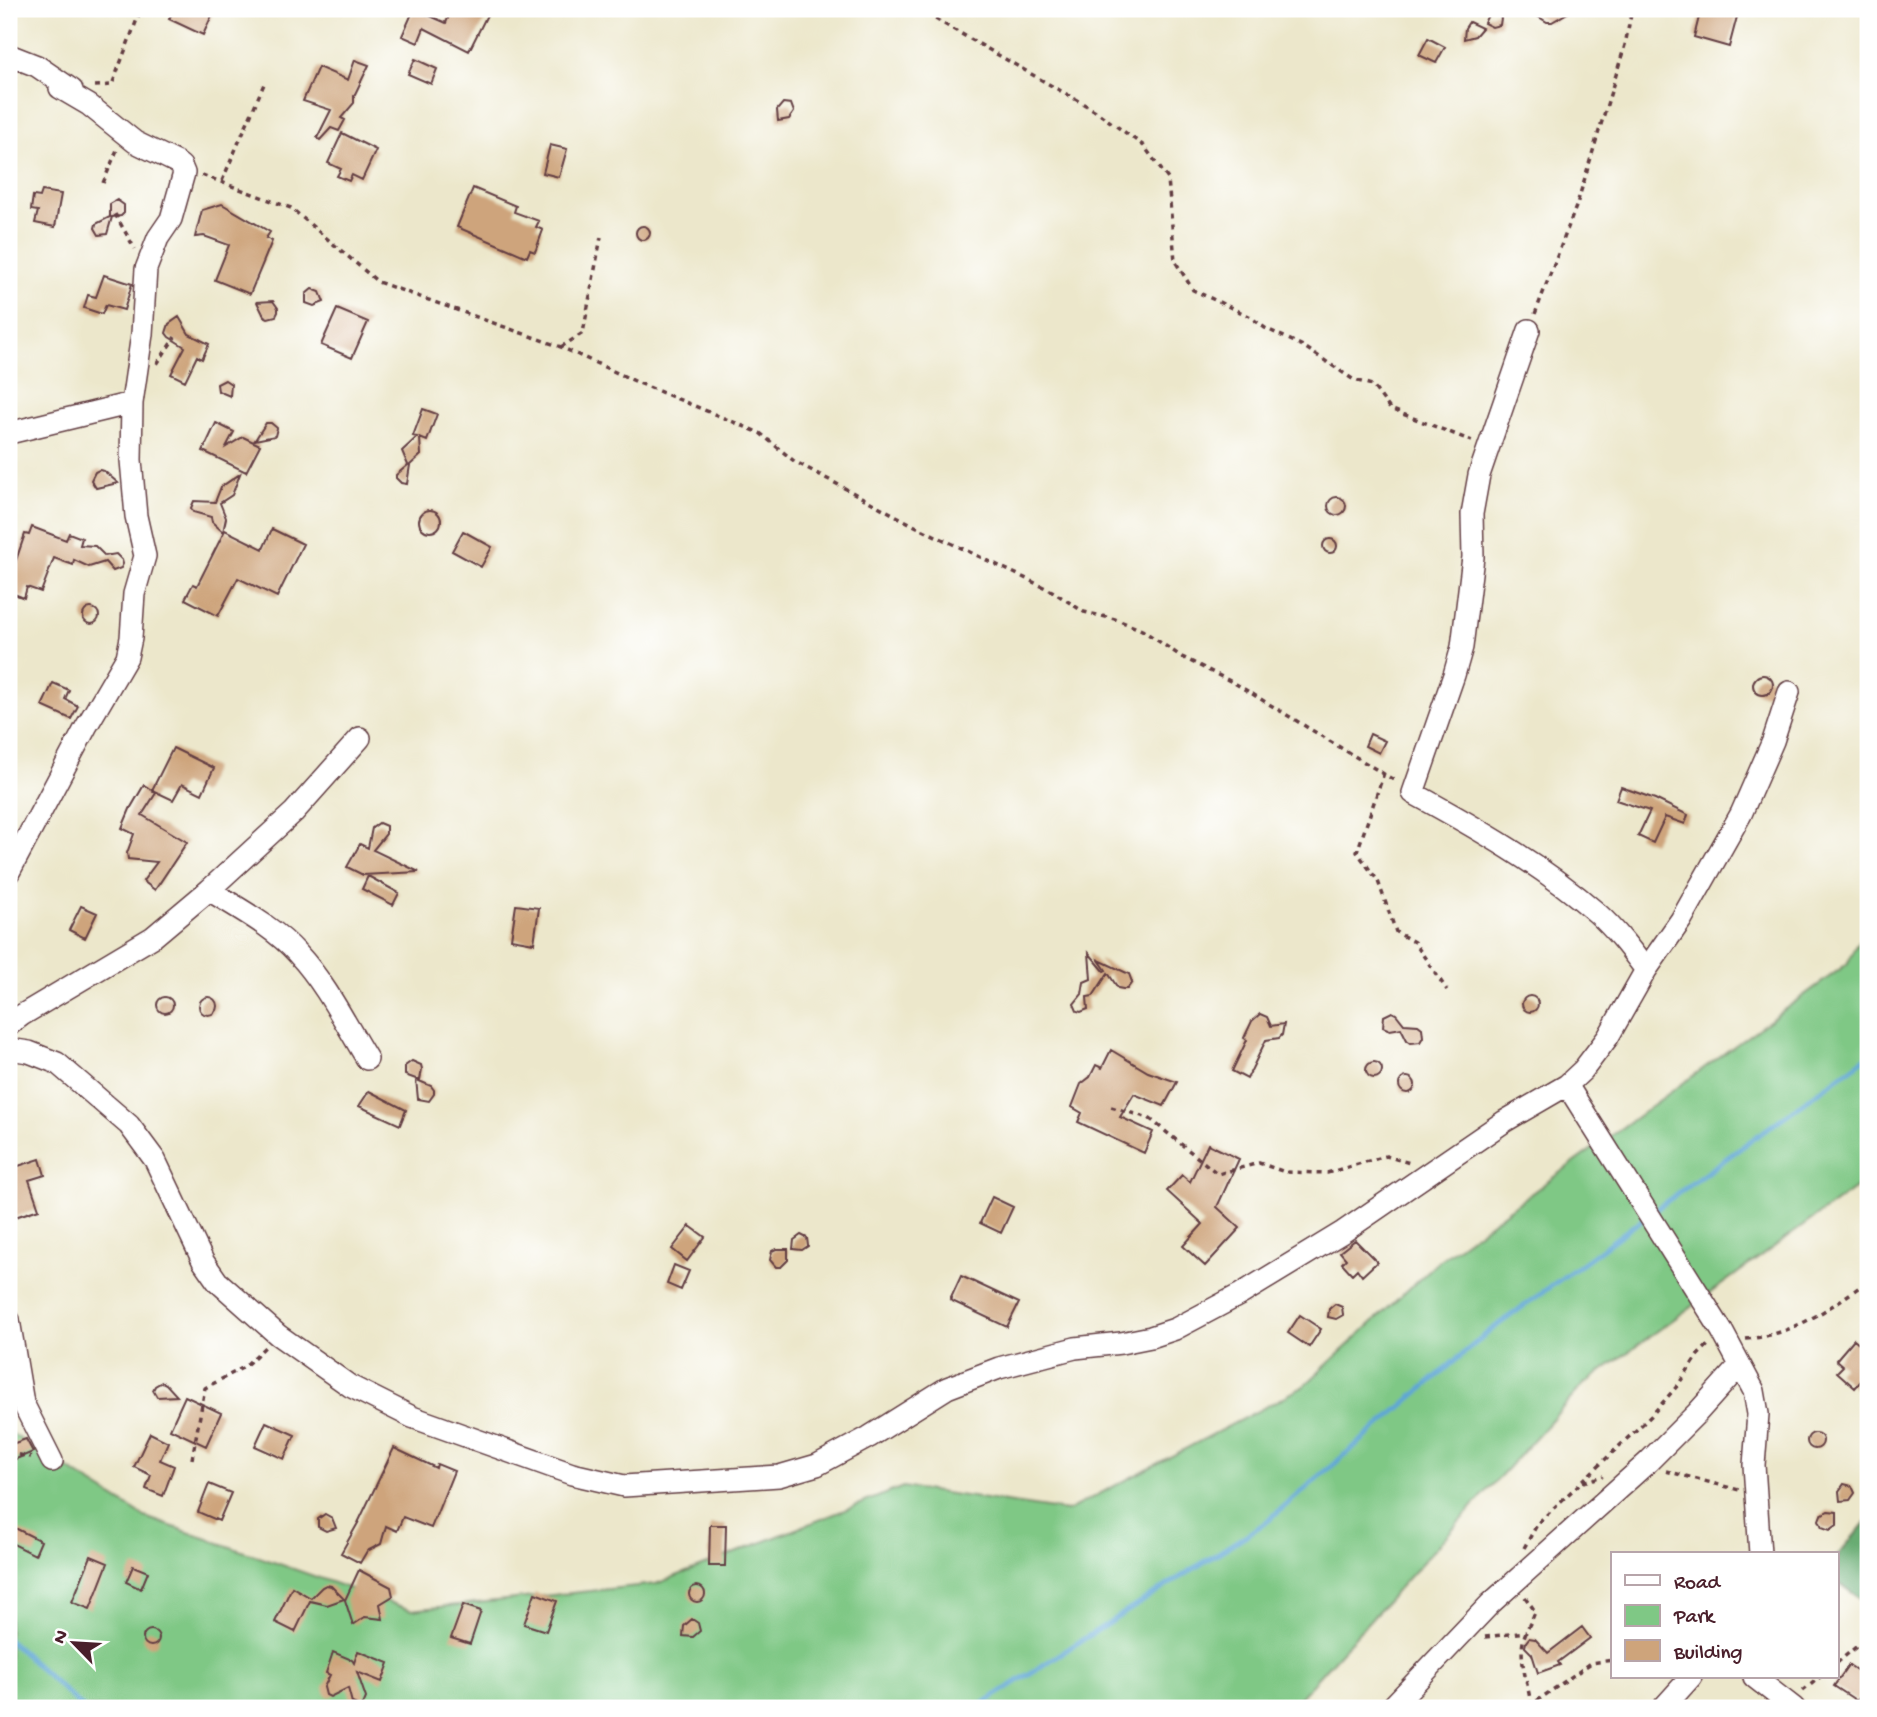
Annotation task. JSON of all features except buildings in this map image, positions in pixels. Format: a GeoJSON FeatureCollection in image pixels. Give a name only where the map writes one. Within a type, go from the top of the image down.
{"type":"FeatureCollection","features":[{"type":"Feature","properties":{"kind":"street"},"geometry":{"type":"LineString","coordinates":[[9,55],[37,66],[72,90],[60,89]]}},
{"type":"Feature","properties":{"kind":"street"},"geometry":{"type":"LineString","coordinates":[[9,872],[86,727],[127,657],[134,594],[145,556],[136,516],[131,460],[132,403],[142,334],[146,269],[158,238],[171,219],[183,179],[183,169],[177,162],[135,142],[89,105],[60,89]]}},
{"type":"Feature","properties":{"kind":"street"},"geometry":{"type":"LineString","coordinates":[[1529,330],[1479,475],[1472,514],[1472,557],[1462,647],[1413,793],[1497,840],[1567,889],[1599,915],[1625,942],[1646,970]]}},
{"type":"Feature","properties":{"kind":"street"},"geometry":{"type":"LineString","coordinates":[[9,433],[132,403]]}},
{"type":"Feature","properties":{"kind":"street"},"geometry":{"type":"LineString","coordinates":[[9,1049],[29,1052],[57,1063],[129,1125],[155,1160],[202,1261],[217,1281],[278,1335],[350,1387],[412,1417],[572,1474],[624,1486],[779,1476],[817,1465],[869,1437],[947,1388],[999,1368],[1075,1348],[1121,1343],[1175,1329],[1241,1294],[1332,1239],[1505,1121],[1567,1085],[1583,1070],[1608,1037],[1646,970],[1681,920],[1741,814],[1773,741],[1789,692]]}},
{"type":"Feature","properties":{"kind":"street"},"geometry":{"type":"LineString","coordinates":[[11,1019],[153,937],[294,812],[360,738]]}},
{"type":"Feature","properties":{"kind":"street"},"geometry":{"type":"LineString","coordinates":[[209,890],[267,927],[298,954],[326,992],[367,1059]]}},
{"type":"Feature","properties":{"kind":"street"},"geometry":{"type":"LineString","coordinates":[[1567,1085],[1729,1343],[1754,1391],[1758,1414],[1754,1465],[1760,1552]]}},
{"type":"Feature","properties":{"kind":"street"},"geometry":{"type":"LineString","coordinates":[[9,1320],[23,1403],[52,1461]]}},
{"type":"Feature","properties":{"kind":"street"},"geometry":{"type":"LineString","coordinates":[[1391,1708],[1490,1604],[1648,1462],[1740,1365]]}},
{"type":"Feature","properties":{"kind":"street"},"geometry":{"type":"LineString","coordinates":[[1663,1708],[1690,1678]]}},
{"type":"Feature","properties":{"kind":"street"},"geometry":{"type":"LineString","coordinates":[[1755,1678],[1794,1708]]}},
{"type":"Feature","properties":{"kind":"path"},"geometry":{"type":"LineString","coordinates":[[60,89],[112,85],[141,9]]}},
{"type":"Feature","properties":{"kind":"path"},"geometry":{"type":"LineString","coordinates":[[918,9],[1094,110],[1144,146],[1168,179],[1175,261],[1193,290],[1249,316],[1303,346],[1354,380],[1372,385],[1390,409],[1487,448]]}},
{"type":"Feature","properties":{"kind":"path"},"geometry":{"type":"LineString","coordinates":[[1529,330],[1577,204],[1625,45],[1632,9]]}},
{"type":"Feature","properties":{"kind":"path"},"geometry":{"type":"LineString","coordinates":[[222,181],[264,84]]}},
{"type":"Feature","properties":{"kind":"path"},"geometry":{"type":"LineString","coordinates":[[103,183],[124,132]]}},
{"type":"Feature","properties":{"kind":"path"},"geometry":{"type":"LineString","coordinates":[[183,169],[291,208],[378,282],[561,347],[639,383],[760,433],[794,461],[917,527],[1052,591],[1084,612],[1115,619],[1142,630],[1182,657],[1236,684],[1413,793]]}},
{"type":"Feature","properties":{"kind":"path"},"geometry":{"type":"LineString","coordinates":[[115,214],[146,269]]}},
{"type":"Feature","properties":{"kind":"path"},"geometry":{"type":"LineString","coordinates":[[561,347],[583,332],[601,237]]}},
{"type":"Feature","properties":{"kind":"path"},"geometry":{"type":"LineString","coordinates":[[1384,773],[1357,852],[1378,881],[1396,932],[1414,942],[1447,990]]}},
{"type":"Feature","properties":{"kind":"path"},"geometry":{"type":"LineString","coordinates":[[1111,1107],[1149,1118],[1218,1174],[1259,1163],[1285,1171],[1326,1173],[1386,1156],[1432,1171]]}},
{"type":"Feature","properties":{"kind":"path"},"geometry":{"type":"LineString","coordinates":[[1739,1339],[1769,1337],[1820,1315],[1868,1281]]}},
{"type":"Feature","properties":{"kind":"path"},"geometry":{"type":"LineString","coordinates":[[192,1459],[205,1388],[243,1367],[278,1335]]}},
{"type":"Feature","properties":{"kind":"path"},"geometry":{"type":"LineString","coordinates":[[1648,1462],[1681,1476],[1755,1493]]}},
{"type":"Feature","properties":{"kind":"path"},"geometry":{"type":"LineString","coordinates":[[1581,1482],[1608,1474]]}},
{"type":"Feature","properties":{"kind":"path"},"geometry":{"type":"LineString","coordinates":[[1839,1661],[1857,1646],[1868,1641]]}},
{"type":"Feature","properties":{"kind":"path"},"geometry":{"type":"LineString","coordinates":[[1531,1708],[1531,1705],[1591,1663],[1611,1660]]}},
{"type":"Feature","properties":{"kind":"green space"},"geometry":{"type":"Polygon","coordinates":[[[1868,925],[1868,1179],[1584,1384],[1291,1707],[9,1708],[9,1432],[145,1517],[411,1610],[656,1584],[903,1487],[1067,1511],[1303,1387],[1441,1259],[1847,964],[1868,925]]]}},
{"type":"Feature","properties":{"kind":"green space"},"geometry":{"type":"Polygon","coordinates":[[[1868,1519],[1868,1604],[1839,1583],[1839,1554],[1868,1519]]]}},
{"type":"Feature","properties":{"kind":"waterway"},"geometry":{"type":"LineString","coordinates":[[1652,1212],[1868,1056]]}},
{"type":"Feature","properties":{"kind":"waterway"},"geometry":{"type":"LineString","coordinates":[[976,1708],[1265,1523],[1491,1330],[1644,1218]]}},
{"type":"Feature","properties":{"kind":"waterway"},"geometry":{"type":"LineString","coordinates":[[9,1640],[83,1708]]}}]}
